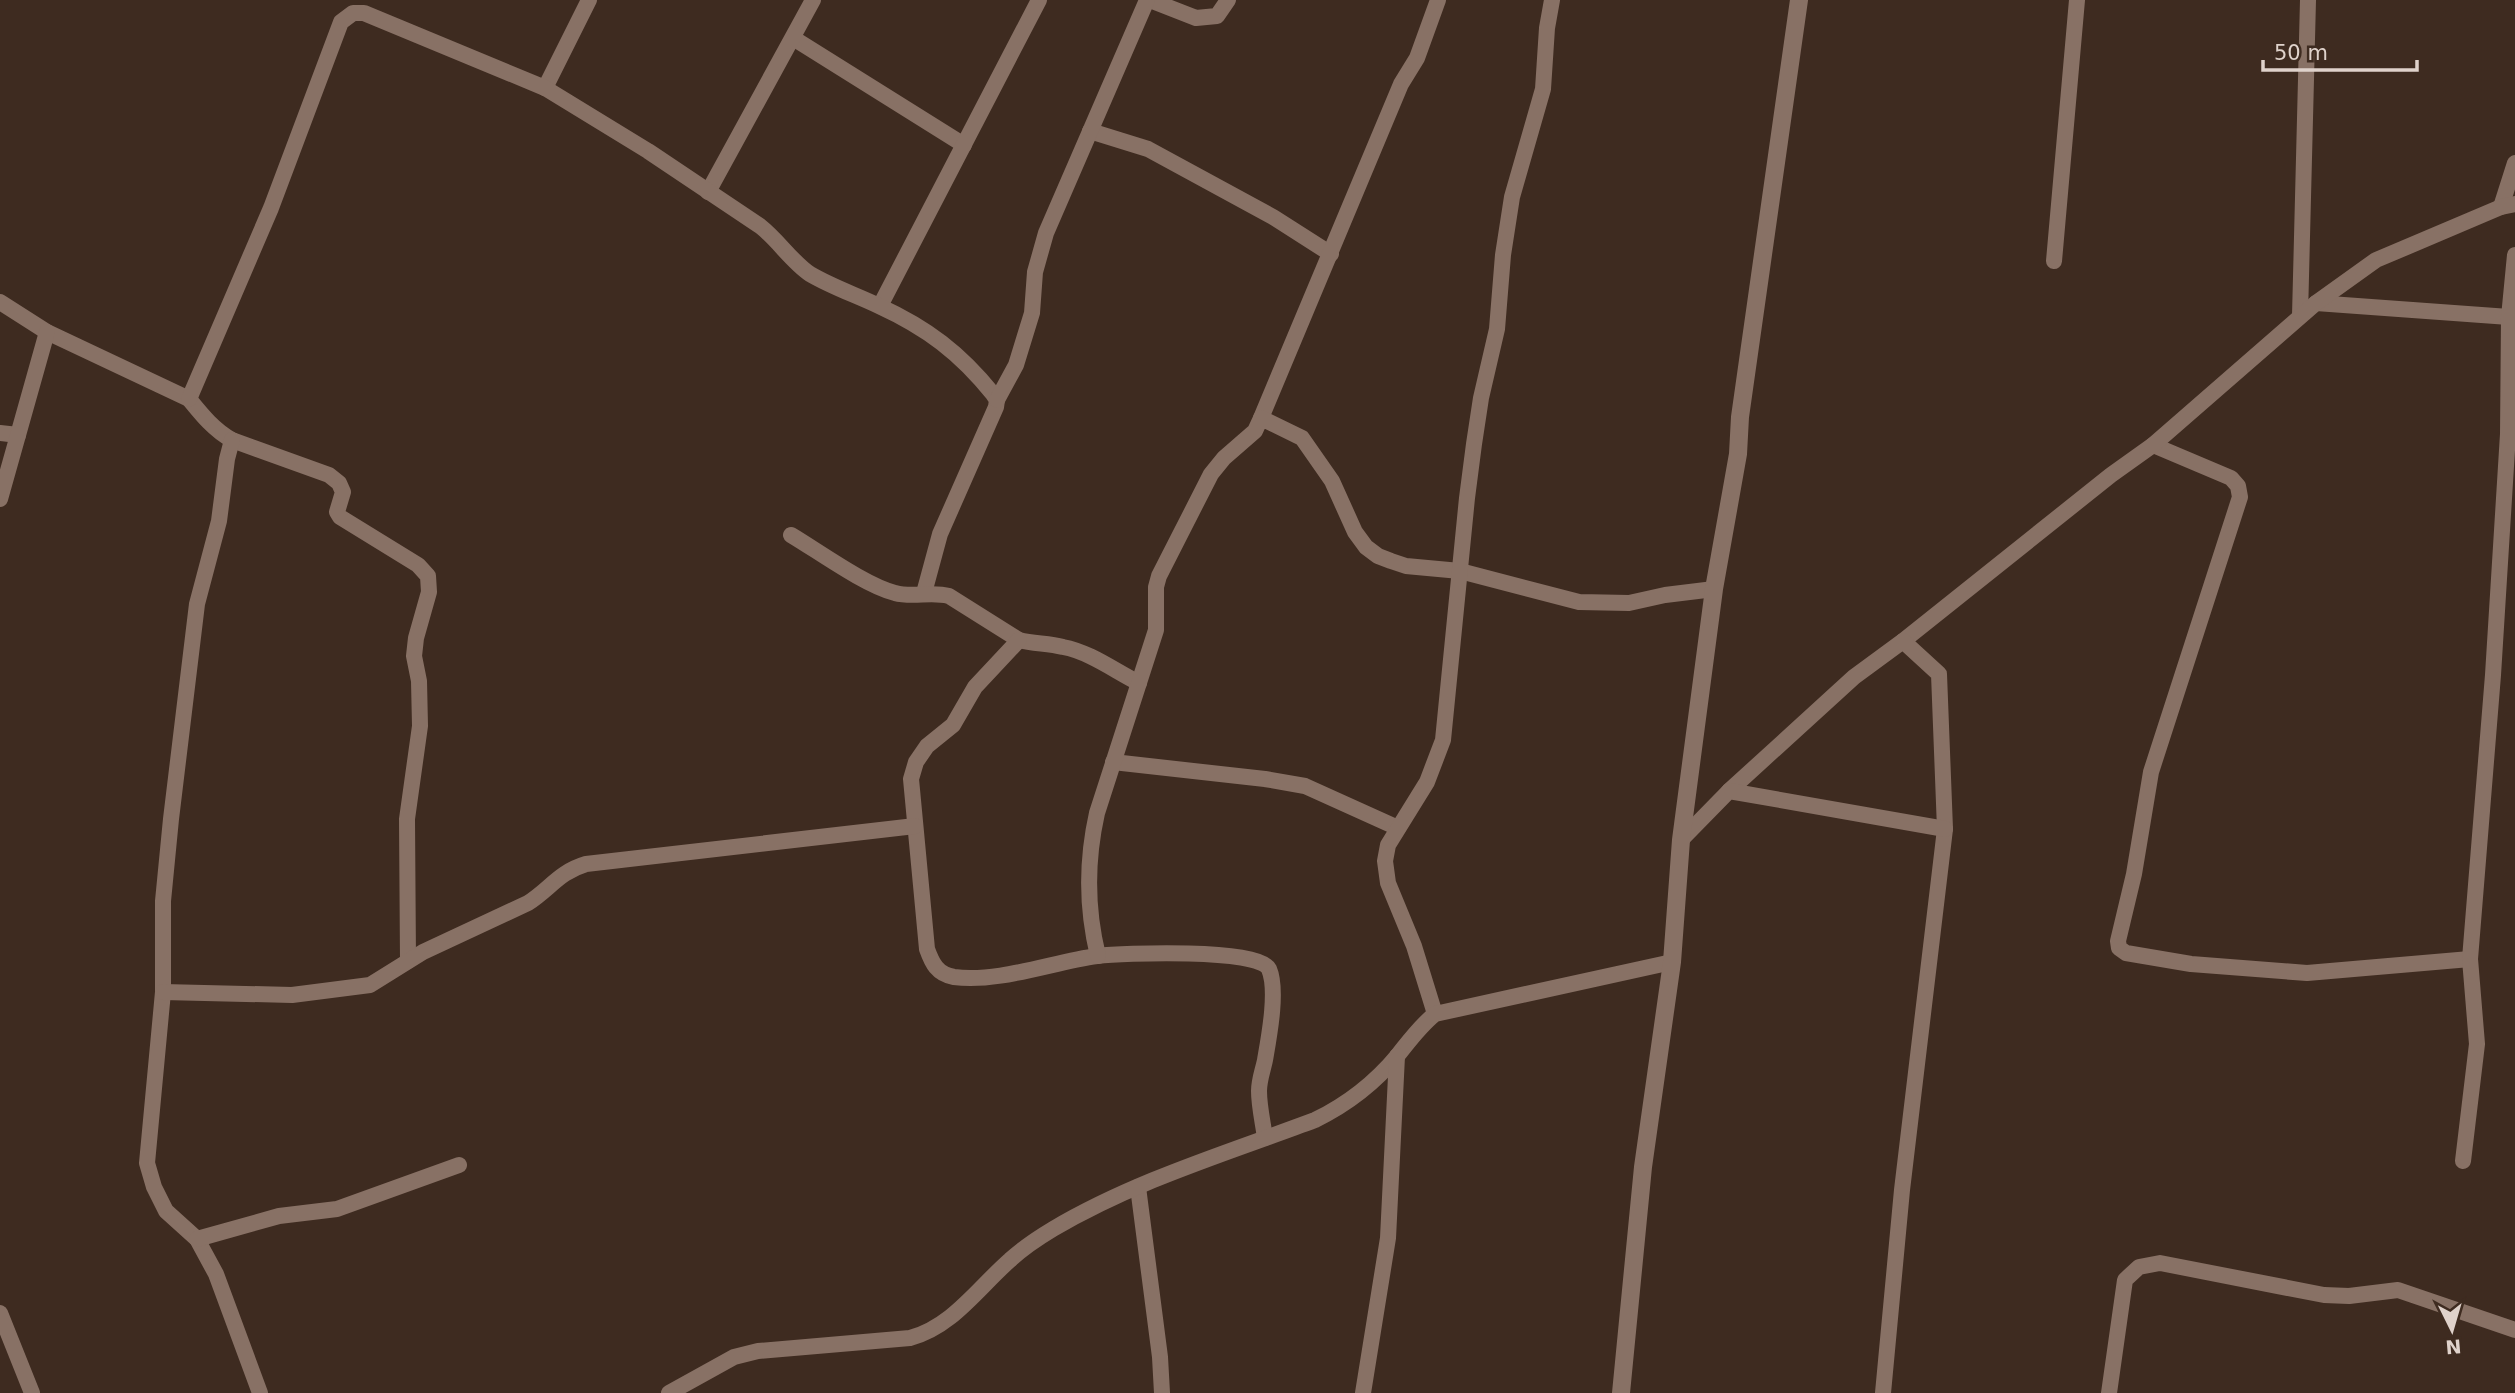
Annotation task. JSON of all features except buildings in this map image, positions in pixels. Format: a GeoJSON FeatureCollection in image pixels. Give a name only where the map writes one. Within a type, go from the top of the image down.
{"type":"FeatureCollection","features":[{"type":"Feature","properties":{"kind":"street"},"geometry":{"type":"LineString","coordinates":[[545,88],[589,0]]}},
{"type":"Feature","properties":{"kind":"street"},"geometry":{"type":"LineString","coordinates":[[708,192],[813,0]]}},
{"type":"Feature","properties":{"kind":"street"},"geometry":{"type":"LineString","coordinates":[[880,306],[1039,0]]}},
{"type":"Feature","properties":{"kind":"street"},"geometry":{"type":"LineString","coordinates":[[925,593],[940,534],[997,400],[1016,365],[1032,313],[1035,272],[1046,233],[1149,0],[1196,19],[1217,16],[1228,0]]}},
{"type":"Feature","properties":{"kind":"street"},"geometry":{"type":"LineString","coordinates":[[1098,956],[1088,908],[1087,867],[1097,813],[1156,630],[1156,587],[1159,576],[1211,474],[1224,458],[1255,431],[1401,84],[1417,58],[1438,0]]}},
{"type":"Feature","properties":{"kind":"street"},"geometry":{"type":"LineString","coordinates":[[1435,1014],[1414,946],[1386,872],[1385,861],[1388,845],[1427,782],[1443,740],[1474,444],[1481,398],[1497,329],[1503,255],[1512,197],[1543,89],[1547,28],[1552,0]]}},
{"type":"Feature","properties":{"kind":"street"},"geometry":{"type":"LineString","coordinates":[[1621,1393],[1643,1167],[1672,962],[1681,840],[1714,589],[1738,454],[1742,403],[1799,0]]}},
{"type":"Feature","properties":{"kind":"street"},"geometry":{"type":"LineString","coordinates":[[2054,261],[2077,0]]}},
{"type":"Feature","properties":{"kind":"street"},"geometry":{"type":"LineString","coordinates":[[2300,316],[2308,0]]}},
{"type":"Feature","properties":{"kind":"street"},"geometry":{"type":"LineString","coordinates":[[189,399],[271,208],[341,22],[353,13],[364,13],[545,88],[648,151],[776,239],[806,272],[880,306],[950,347],[997,400]]}},
{"type":"Feature","properties":{"kind":"street"},"geometry":{"type":"LineString","coordinates":[[793,38],[964,145]]}},
{"type":"Feature","properties":{"kind":"street"},"geometry":{"type":"LineString","coordinates":[[1090,131],[1148,149],[1273,217],[1331,254]]}},
{"type":"Feature","properties":{"kind":"street"},"geometry":{"type":"LineString","coordinates":[[1681,840],[1729,791],[1854,677],[2153,445],[2316,303],[2376,260],[2508,206],[2515,163]]}},
{"type":"Feature","properties":{"kind":"street"},"geometry":{"type":"LineString","coordinates":[[2463,1161],[2477,1044],[2470,959],[2493,675],[2508,434],[2509,317],[2515,256]]}},
{"type":"Feature","properties":{"kind":"street"},"geometry":{"type":"LineString","coordinates":[[0,302],[47,332],[189,399],[206,419],[232,440],[329,475],[343,492],[337,512],[340,517],[418,565],[428,576],[429,592],[416,638],[414,656],[419,681],[420,726],[407,819],[408,961]]}},
{"type":"Feature","properties":{"kind":"street"},"geometry":{"type":"LineString","coordinates":[[2316,303],[2509,317]]}},
{"type":"Feature","properties":{"kind":"street"},"geometry":{"type":"LineString","coordinates":[[0,499],[47,332]]}},
{"type":"Feature","properties":{"kind":"street"},"geometry":{"type":"LineString","coordinates":[[1261,418],[1302,438],[1332,481],[1355,532],[1366,547],[1378,556],[1406,566],[1460,571],[1579,602],[1629,603],[1714,589]]}},
{"type":"Feature","properties":{"kind":"street"},"geometry":{"type":"LineString","coordinates":[[0,433],[18,435]]}},
{"type":"Feature","properties":{"kind":"street"},"geometry":{"type":"LineString","coordinates":[[232,440],[219,521],[197,604],[185,698],[163,901],[163,992],[147,1163],[154,1186],[166,1210],[197,1239],[216,1274],[260,1393]]}},
{"type":"Feature","properties":{"kind":"street"},"geometry":{"type":"LineString","coordinates":[[2153,445],[2231,478],[2238,486],[2240,497],[2151,772],[2134,874],[2118,941],[2119,948],[2126,953],[2191,964],[2307,973],[2470,959]]}},
{"type":"Feature","properties":{"kind":"street"},"geometry":{"type":"LineString","coordinates":[[791,535],[879,587],[898,594],[938,593],[949,596],[1019,640],[1063,646],[1085,654],[1139,683]]}},
{"type":"Feature","properties":{"kind":"street"},"geometry":{"type":"LineString","coordinates":[[1019,640],[975,687],[953,725],[927,746],[916,761],[911,779],[927,949],[933,966],[954,977],[992,976],[1098,956],[1193,954],[1246,957],[1262,961],[1268,967],[1272,1002],[1259,1093],[1265,1138]]}},
{"type":"Feature","properties":{"kind":"street"},"geometry":{"type":"LineString","coordinates":[[1882,1393],[1902,1190],[1945,830],[1939,674],[1903,640]]}},
{"type":"Feature","properties":{"kind":"street"},"geometry":{"type":"LineString","coordinates":[[1113,762],[1305,786],[1398,828]]}},
{"type":"Feature","properties":{"kind":"street"},"geometry":{"type":"LineString","coordinates":[[1729,791],[1945,830]]}},
{"type":"Feature","properties":{"kind":"street"},"geometry":{"type":"LineString","coordinates":[[163,992],[292,995],[356,988],[381,980],[408,961],[528,903],[571,868],[586,864],[915,826]]}},
{"type":"Feature","properties":{"kind":"street"},"geometry":{"type":"LineString","coordinates":[[670,1393],[734,1357],[758,1351],[910,1338],[927,1333],[944,1322],[1010,1260],[1038,1238],[1090,1209],[1138,1187],[1342,1107],[1361,1093],[1397,1056],[1422,1024],[1435,1014],[1672,962]]}},
{"type":"Feature","properties":{"kind":"street"},"geometry":{"type":"LineString","coordinates":[[1363,1393],[1388,1238],[1397,1056]]}},
{"type":"Feature","properties":{"kind":"street"},"geometry":{"type":"LineString","coordinates":[[197,1239],[279,1216],[337,1209],[459,1165]]}},
{"type":"Feature","properties":{"kind":"street"},"geometry":{"type":"LineString","coordinates":[[1138,1187],[1160,1357],[1162,1393]]}},
{"type":"Feature","properties":{"kind":"street"},"geometry":{"type":"LineString","coordinates":[[2109,1393],[2125,1280],[2138,1267],[2160,1263],[2324,1295],[2350,1296],[2398,1290],[2515,1331]]}},
{"type":"Feature","properties":{"kind":"street"},"geometry":{"type":"LineString","coordinates":[[0,1313],[32,1393]]}}]}
